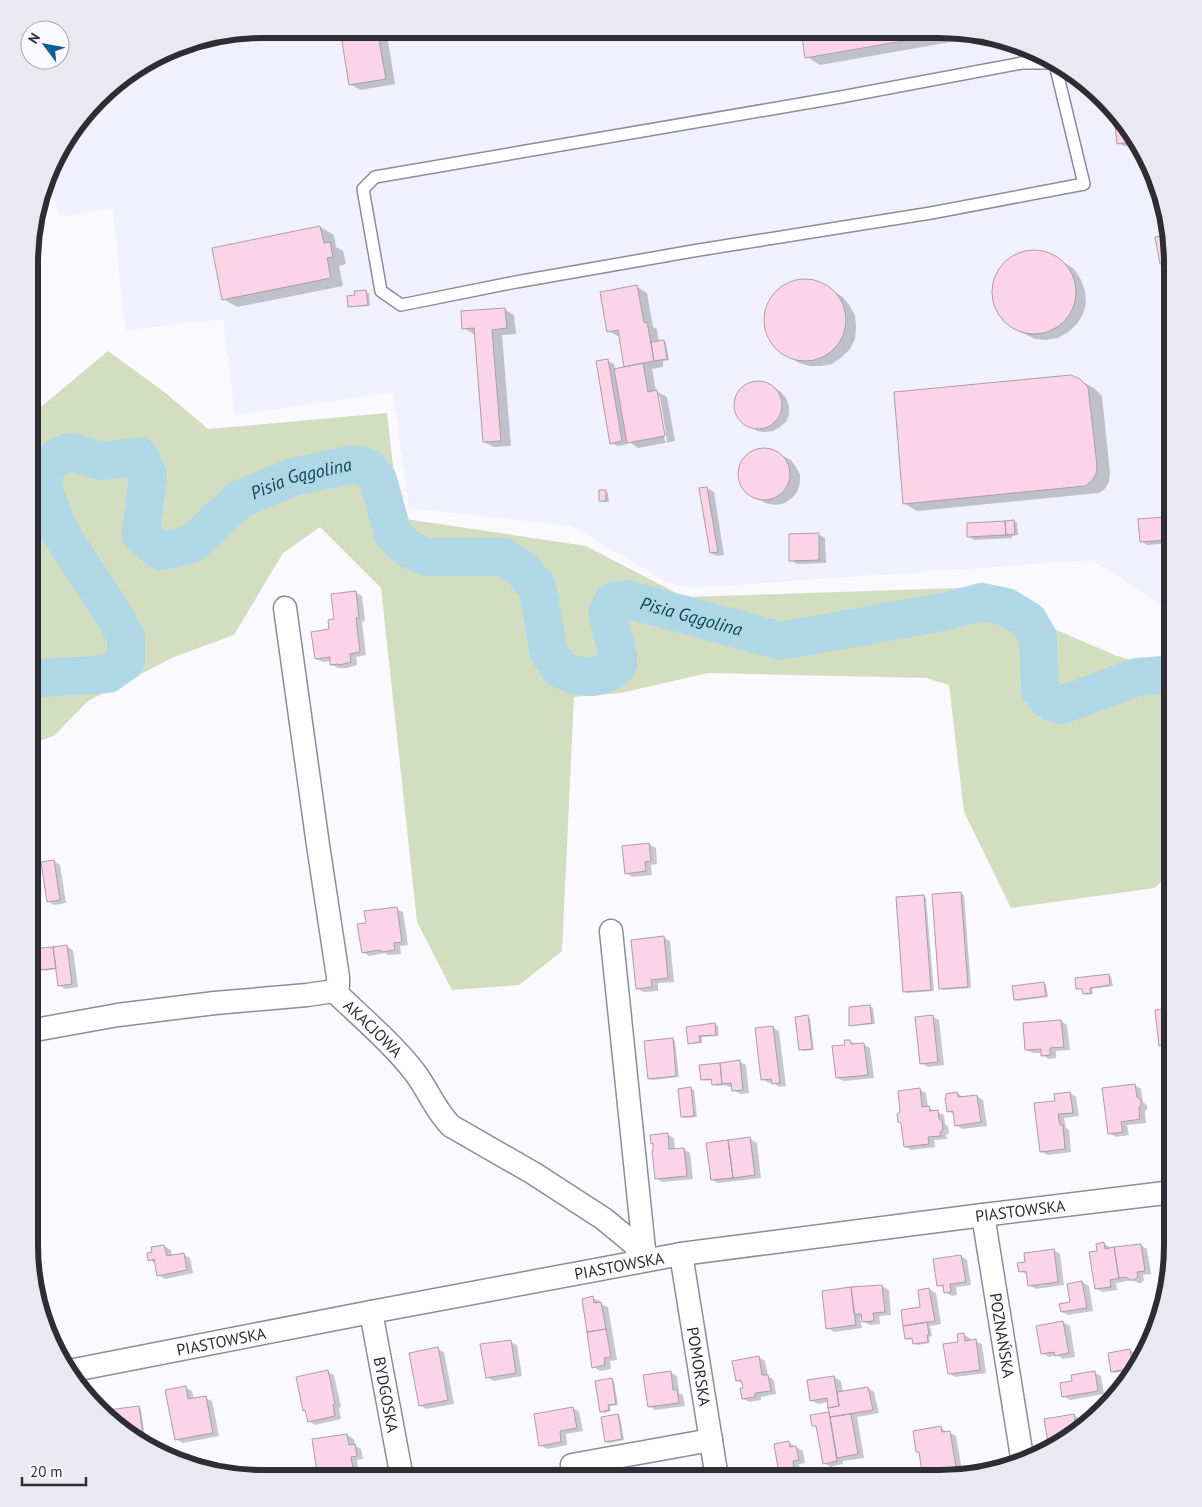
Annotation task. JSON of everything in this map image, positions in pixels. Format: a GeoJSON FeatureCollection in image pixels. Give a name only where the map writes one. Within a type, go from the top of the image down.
{"type":"FeatureCollection","features":[{"type":"Feature","properties":{"kind":"street"},"geometry":{"type":"LineString","coordinates":[[285,608],[338,976],[338,986],[334,991]]}},
{"type":"Feature","properties":{"kind":"street"},"geometry":{"type":"LineString","coordinates":[[611,931],[645,1260]]}},
{"type":"Feature","properties":{"kind":"street","name":"AKACJOWA"},"geometry":{"type":"LineString","coordinates":[[38,1029],[118,1015],[334,991],[397,1052],[416,1075],[441,1116],[451,1126],[533,1173],[604,1219],[633,1243],[645,1260]]}},
{"type":"Feature","properties":{"kind":"street","name":"PIASTOWSKA"},"geometry":{"type":"LineString","coordinates":[[76,1370],[681,1254],[1164,1193]]}},
{"type":"Feature","properties":{"kind":"street","name":"POZNAŃSKA"},"geometry":{"type":"LineString","coordinates":[[983,1215],[1021,1454]]}},
{"type":"Feature","properties":{"kind":"street","name":"POMORSKA"},"geometry":{"type":"LineString","coordinates":[[681,1254],[715,1470]]}},
{"type":"Feature","properties":{"kind":"street","name":"BYDGOSKA"},"geometry":{"type":"LineString","coordinates":[[372,1312],[401,1470]]}},
{"type":"Feature","properties":{"kind":"street"},"geometry":{"type":"LineString","coordinates":[[572,1465],[710,1440]]}},
{"type":"Feature","properties":{"kind":"lane"},"geometry":{"type":"LineString","coordinates":[[1044,64],[1022,63],[841,97],[375,177],[363,189],[381,291],[401,305],[516,282],[693,251],[931,213],[1084,184],[1058,71]]}},
{"type":"Feature","properties":{"kind":"shaded area"},"geometry":{"type":"Polygon","coordinates":[[[954,38],[969,39],[1012,49],[1064,75],[1088,93],[1109,114],[1134,150],[1153,190],[1163,233],[1164,248],[1164,607],[1092,560],[690,588],[666,582],[572,526],[409,508],[393,392],[235,415],[223,319],[125,330],[113,208],[59,217],[52,184],[75,138],[93,114],[114,93],[138,75],[163,61],[190,49],[233,39],[954,38]]]}},
{"type":"Feature","properties":{"kind":"green space"},"geometry":{"type":"Polygon","coordinates":[[[108,351],[167,394],[208,429],[387,413],[399,518],[586,546],[684,597],[959,588],[1117,656],[1164,669],[1164,879],[1155,888],[1011,908],[964,812],[949,685],[926,678],[708,673],[621,693],[574,697],[562,951],[519,985],[452,990],[417,922],[381,588],[320,527],[283,553],[234,635],[174,657],[88,701],[54,736],[38,741],[38,409],[108,351]]]}},
{"type":"Feature","properties":{"kind":"building"},"geometry":{"type":"Polygon","coordinates":[[[341,38],[379,38],[386,79],[349,85],[341,38]]]}},
{"type":"Feature","properties":{"kind":"building"},"geometry":{"type":"Polygon","coordinates":[[[802,38],[921,38],[805,58],[802,38]]]}},
{"type":"Feature","properties":{"kind":"building"},"geometry":{"type":"Polygon","coordinates":[[[1115,121],[1129,142],[1117,144],[1115,121]]]}},
{"type":"Feature","properties":{"kind":"building"},"geometry":{"type":"Polygon","coordinates":[[[320,226],[324,243],[330,242],[333,257],[327,258],[331,278],[222,300],[212,248],[320,226]]]}},
{"type":"Feature","properties":{"kind":"building"},"geometry":{"type":"Polygon","coordinates":[[[1163,236],[1164,263],[1160,264],[1155,237],[1163,236]]]}},
{"type":"Feature","properties":{"kind":"building"},"geometry":{"type":"Polygon","coordinates":[[[1034,250],[1050,253],[1064,262],[1073,276],[1076,292],[1073,308],[1064,322],[1050,331],[1034,334],[1018,331],[1004,322],[995,308],[992,292],[995,276],[1004,262],[1018,253],[1034,250]]]}},
{"type":"Feature","properties":{"kind":"building"},"geometry":{"type":"Polygon","coordinates":[[[805,279],[821,282],[834,291],[843,304],[846,320],[843,336],[834,349],[821,358],[805,361],[789,358],[776,349],[767,336],[764,320],[767,304],[776,291],[789,282],[805,279]]]}},
{"type":"Feature","properties":{"kind":"building"},"geometry":{"type":"Polygon","coordinates":[[[637,285],[644,323],[647,322],[654,361],[624,367],[618,330],[607,332],[600,292],[637,285]]]}},
{"type":"Feature","properties":{"kind":"building"},"geometry":{"type":"Polygon","coordinates":[[[366,290],[368,305],[348,307],[347,296],[355,295],[354,291],[366,290]]]}},
{"type":"Feature","properties":{"kind":"building"},"geometry":{"type":"Polygon","coordinates":[[[505,308],[507,328],[492,330],[501,441],[483,442],[474,328],[462,329],[461,311],[505,308]]]}},
{"type":"Feature","properties":{"kind":"building"},"geometry":{"type":"Polygon","coordinates":[[[664,340],[667,359],[654,361],[651,342],[664,340]]]}},
{"type":"Feature","properties":{"kind":"building"},"geometry":{"type":"Polygon","coordinates":[[[608,359],[622,441],[610,444],[596,361],[608,359]]]}},
{"type":"Feature","properties":{"kind":"building"},"geometry":{"type":"Polygon","coordinates":[[[643,363],[648,392],[657,390],[665,436],[627,443],[614,369],[643,363]]]}},
{"type":"Feature","properties":{"kind":"building"},"geometry":{"type":"Polygon","coordinates":[[[1071,375],[1080,379],[1088,387],[1097,465],[1096,474],[1091,482],[1085,486],[903,504],[894,392],[1071,375]]]}},
{"type":"Feature","properties":{"kind":"building"},"geometry":{"type":"Polygon","coordinates":[[[753,381],[763,381],[772,385],[778,391],[781,396],[781,414],[772,425],[763,429],[753,429],[744,425],[738,419],[734,410],[734,400],[738,391],[744,385],[753,381]]]}},
{"type":"Feature","properties":{"kind":"building"},"geometry":{"type":"Polygon","coordinates":[[[764,448],[774,450],[782,456],[788,464],[790,474],[788,484],[782,492],[774,498],[764,500],[754,498],[746,492],[740,484],[738,474],[740,464],[746,456],[754,450],[764,448]]]}},
{"type":"Feature","properties":{"kind":"building"},"geometry":{"type":"Polygon","coordinates":[[[707,487],[718,552],[710,553],[699,488],[707,487]]]}},
{"type":"Feature","properties":{"kind":"building"},"geometry":{"type":"Polygon","coordinates":[[[599,490],[606,490],[606,501],[599,501],[599,490]]]}},
{"type":"Feature","properties":{"kind":"building"},"geometry":{"type":"Polygon","coordinates":[[[1164,517],[1164,540],[1140,542],[1138,519],[1164,517]]]}},
{"type":"Feature","properties":{"kind":"building"},"geometry":{"type":"Polygon","coordinates":[[[1014,520],[1015,534],[1006,535],[1005,521],[1014,520]]]}},
{"type":"Feature","properties":{"kind":"building"},"geometry":{"type":"Polygon","coordinates":[[[1005,521],[1006,535],[967,537],[967,523],[1005,521]]]}},
{"type":"Feature","properties":{"kind":"building"},"geometry":{"type":"Polygon","coordinates":[[[819,533],[819,560],[789,561],[789,534],[819,533]]]}},
{"type":"Feature","properties":{"kind":"building"},"geometry":{"type":"Polygon","coordinates":[[[356,591],[359,618],[356,618],[360,652],[350,654],[351,662],[339,665],[330,665],[330,657],[315,659],[311,632],[329,629],[328,620],[334,619],[331,594],[356,591]]]}},
{"type":"Feature","properties":{"kind":"building"},"geometry":{"type":"Polygon","coordinates":[[[649,843],[651,861],[645,862],[646,871],[625,874],[622,846],[649,843]]]}},
{"type":"Feature","properties":{"kind":"building"},"geometry":{"type":"Polygon","coordinates":[[[54,860],[60,900],[47,902],[41,862],[54,860]]]}},
{"type":"Feature","properties":{"kind":"building"},"geometry":{"type":"Polygon","coordinates":[[[961,892],[968,987],[939,989],[932,894],[961,892]]]}},
{"type":"Feature","properties":{"kind":"building"},"geometry":{"type":"Polygon","coordinates":[[[924,895],[931,990],[903,992],[896,897],[924,895]]]}},
{"type":"Feature","properties":{"kind":"building"},"geometry":{"type":"Polygon","coordinates":[[[397,907],[402,942],[394,943],[395,950],[362,953],[357,924],[366,923],[364,911],[397,907]]]}},
{"type":"Feature","properties":{"kind":"building"},"geometry":{"type":"Polygon","coordinates":[[[664,936],[668,978],[651,980],[652,987],[636,989],[631,940],[664,936]]]}},
{"type":"Feature","properties":{"kind":"building"},"geometry":{"type":"Polygon","coordinates":[[[67,945],[72,984],[58,986],[53,947],[67,945]]]}},
{"type":"Feature","properties":{"kind":"building"},"geometry":{"type":"Polygon","coordinates":[[[53,947],[56,968],[41,970],[39,948],[53,947]]]}},
{"type":"Feature","properties":{"kind":"building"},"geometry":{"type":"Polygon","coordinates":[[[1109,974],[1110,985],[1090,988],[1091,993],[1083,994],[1082,989],[1076,989],[1075,978],[1109,974]]]}},
{"type":"Feature","properties":{"kind":"building"},"geometry":{"type":"Polygon","coordinates":[[[1044,982],[1046,996],[1014,1000],[1012,986],[1044,982]]]}},
{"type":"Feature","properties":{"kind":"building"},"geometry":{"type":"Polygon","coordinates":[[[870,1005],[872,1023],[849,1026],[849,1007],[870,1005]]]}},
{"type":"Feature","properties":{"kind":"building"},"geometry":{"type":"Polygon","coordinates":[[[1164,1009],[1164,1045],[1159,1046],[1155,1010],[1164,1009]]]}},
{"type":"Feature","properties":{"kind":"building"},"geometry":{"type":"Polygon","coordinates":[[[808,1015],[812,1049],[799,1050],[795,1017],[808,1015]]]}},
{"type":"Feature","properties":{"kind":"building"},"geometry":{"type":"Polygon","coordinates":[[[933,1015],[938,1062],[920,1064],[915,1017],[933,1015]]]}},
{"type":"Feature","properties":{"kind":"building"},"geometry":{"type":"Polygon","coordinates":[[[1061,1020],[1064,1047],[1050,1048],[1050,1055],[1041,1056],[1041,1049],[1025,1050],[1023,1023],[1061,1020]]]}},
{"type":"Feature","properties":{"kind":"building"},"geometry":{"type":"Polygon","coordinates":[[[715,1023],[716,1035],[699,1036],[700,1042],[688,1044],[686,1027],[715,1023]]]}},
{"type":"Feature","properties":{"kind":"building"},"geometry":{"type":"Polygon","coordinates":[[[773,1026],[780,1083],[772,1084],[771,1079],[761,1080],[755,1028],[773,1026]]]}},
{"type":"Feature","properties":{"kind":"building"},"geometry":{"type":"Polygon","coordinates":[[[673,1038],[676,1076],[648,1079],[644,1041],[673,1038]]]}},
{"type":"Feature","properties":{"kind":"building"},"geometry":{"type":"Polygon","coordinates":[[[844,1040],[850,1040],[851,1044],[864,1043],[868,1075],[836,1078],[832,1046],[845,1045],[844,1040]]]}},
{"type":"Feature","properties":{"kind":"building"},"geometry":{"type":"Polygon","coordinates":[[[740,1060],[743,1090],[732,1091],[731,1083],[722,1084],[720,1063],[740,1060]]]}},
{"type":"Feature","properties":{"kind":"building"},"geometry":{"type":"Polygon","coordinates":[[[720,1063],[722,1084],[712,1085],[711,1079],[701,1080],[699,1065],[720,1063]]]}},
{"type":"Feature","properties":{"kind":"building"},"geometry":{"type":"Polygon","coordinates":[[[1135,1084],[1137,1097],[1141,1100],[1139,1108],[1140,1119],[1121,1122],[1123,1132],[1108,1134],[1102,1088],[1135,1084]]]}},
{"type":"Feature","properties":{"kind":"building"},"geometry":{"type":"Polygon","coordinates":[[[691,1087],[694,1116],[681,1117],[678,1089],[691,1087]]]}},
{"type":"Feature","properties":{"kind":"building"},"geometry":{"type":"Polygon","coordinates":[[[920,1088],[922,1107],[929,1106],[930,1111],[938,1110],[943,1129],[940,1132],[941,1136],[928,1137],[929,1144],[904,1147],[901,1123],[898,1122],[897,1114],[900,1112],[898,1091],[920,1088]]]}},
{"type":"Feature","properties":{"kind":"building"},"geometry":{"type":"Polygon","coordinates":[[[957,1092],[958,1097],[977,1095],[981,1122],[955,1126],[953,1111],[947,1112],[945,1098],[946,1094],[957,1092]]]}},
{"type":"Feature","properties":{"kind":"building"},"geometry":{"type":"Polygon","coordinates":[[[1070,1092],[1073,1113],[1058,1114],[1060,1125],[1063,1125],[1065,1149],[1040,1152],[1034,1103],[1055,1101],[1054,1094],[1070,1092]]]}},
{"type":"Feature","properties":{"kind":"building"},"geometry":{"type":"Polygon","coordinates":[[[668,1133],[669,1149],[684,1148],[687,1176],[655,1179],[653,1143],[651,1144],[650,1135],[668,1133]]]}},
{"type":"Feature","properties":{"kind":"building"},"geometry":{"type":"Polygon","coordinates":[[[750,1137],[755,1175],[733,1178],[728,1140],[750,1137]]]}},
{"type":"Feature","properties":{"kind":"building"},"geometry":{"type":"Polygon","coordinates":[[[728,1140],[733,1178],[711,1180],[706,1143],[728,1140]]]}},
{"type":"Feature","properties":{"kind":"building"},"geometry":{"type":"Polygon","coordinates":[[[1104,1242],[1105,1249],[1114,1247],[1119,1278],[1110,1280],[1111,1287],[1095,1289],[1089,1252],[1097,1251],[1096,1244],[1104,1242]]]}},
{"type":"Feature","properties":{"kind":"building"},"geometry":{"type":"Polygon","coordinates":[[[1141,1244],[1145,1271],[1137,1272],[1138,1276],[1134,1280],[1126,1277],[1119,1278],[1114,1247],[1141,1244]]]}},
{"type":"Feature","properties":{"kind":"building"},"geometry":{"type":"Polygon","coordinates":[[[164,1245],[167,1256],[184,1253],[187,1270],[157,1276],[154,1259],[148,1261],[147,1253],[152,1252],[151,1247],[164,1245]]]}},
{"type":"Feature","properties":{"kind":"building"},"geometry":{"type":"Polygon","coordinates":[[[1054,1249],[1058,1282],[1028,1286],[1026,1271],[1019,1272],[1017,1263],[1025,1262],[1024,1253],[1054,1249]]]}},
{"type":"Feature","properties":{"kind":"building"},"geometry":{"type":"Polygon","coordinates":[[[961,1255],[966,1282],[950,1284],[951,1292],[944,1293],[943,1285],[937,1286],[933,1259],[961,1255]]]}},
{"type":"Feature","properties":{"kind":"building"},"geometry":{"type":"Polygon","coordinates":[[[1082,1281],[1087,1308],[1061,1312],[1059,1304],[1070,1302],[1067,1284],[1082,1281]]]}},
{"type":"Feature","properties":{"kind":"building"},"geometry":{"type":"Polygon","coordinates":[[[882,1285],[885,1312],[873,1313],[874,1321],[862,1322],[861,1314],[854,1314],[851,1287],[882,1285]]]}},
{"type":"Feature","properties":{"kind":"building"},"geometry":{"type":"Polygon","coordinates":[[[851,1287],[856,1325],[826,1329],[822,1291],[851,1287]]]}},
{"type":"Feature","properties":{"kind":"building"},"geometry":{"type":"Polygon","coordinates":[[[929,1288],[935,1321],[903,1326],[901,1310],[920,1307],[918,1290],[929,1288]]]}},
{"type":"Feature","properties":{"kind":"building"},"geometry":{"type":"Polygon","coordinates":[[[593,1296],[594,1303],[601,1302],[606,1329],[587,1332],[582,1299],[593,1296]]]}},
{"type":"Feature","properties":{"kind":"building"},"geometry":{"type":"Polygon","coordinates":[[[1063,1321],[1069,1353],[1055,1356],[1054,1352],[1041,1354],[1036,1326],[1063,1321]]]}},
{"type":"Feature","properties":{"kind":"building"},"geometry":{"type":"Polygon","coordinates":[[[927,1322],[928,1342],[913,1344],[912,1338],[905,1339],[903,1326],[927,1322]]]}},
{"type":"Feature","properties":{"kind":"building"},"geometry":{"type":"Polygon","coordinates":[[[606,1329],[611,1357],[604,1358],[605,1365],[592,1368],[587,1332],[606,1329]]]}},
{"type":"Feature","properties":{"kind":"building"},"geometry":{"type":"Polygon","coordinates":[[[964,1333],[965,1341],[976,1339],[980,1370],[948,1374],[943,1344],[958,1342],[957,1334],[964,1333]]]}},
{"type":"Feature","properties":{"kind":"building"},"geometry":{"type":"Polygon","coordinates":[[[511,1340],[516,1373],[486,1378],[480,1344],[511,1340]]]}},
{"type":"Feature","properties":{"kind":"building"},"geometry":{"type":"Polygon","coordinates":[[[438,1347],[448,1400],[419,1406],[409,1353],[438,1347]]]}},
{"type":"Feature","properties":{"kind":"building"},"geometry":{"type":"Polygon","coordinates":[[[1130,1349],[1132,1361],[1127,1369],[1111,1372],[1108,1353],[1130,1349]]]}},
{"type":"Feature","properties":{"kind":"building"},"geometry":{"type":"Polygon","coordinates":[[[759,1356],[762,1375],[768,1375],[771,1391],[755,1393],[755,1397],[742,1399],[740,1388],[743,1388],[741,1380],[736,1381],[732,1361],[759,1356]]]}},
{"type":"Feature","properties":{"kind":"building"},"geometry":{"type":"Polygon","coordinates":[[[328,1370],[335,1404],[333,1405],[335,1416],[308,1422],[305,1410],[303,1411],[296,1377],[328,1370]]]}},
{"type":"Feature","properties":{"kind":"building"},"geometry":{"type":"Polygon","coordinates":[[[671,1371],[673,1390],[677,1390],[679,1403],[648,1407],[643,1375],[671,1371]]]}},
{"type":"Feature","properties":{"kind":"building"},"geometry":{"type":"Polygon","coordinates":[[[1095,1371],[1098,1391],[1062,1397],[1060,1383],[1072,1381],[1071,1375],[1095,1371]]]}},
{"type":"Feature","properties":{"kind":"building"},"geometry":{"type":"Polygon","coordinates":[[[834,1376],[839,1406],[828,1408],[827,1398],[810,1401],[807,1380],[834,1376]]]}},
{"type":"Feature","properties":{"kind":"building"},"geometry":{"type":"Polygon","coordinates":[[[612,1378],[616,1404],[608,1405],[609,1410],[600,1412],[595,1381],[612,1378]]]}},
{"type":"Feature","properties":{"kind":"building"},"geometry":{"type":"Polygon","coordinates":[[[186,1386],[188,1399],[206,1396],[213,1433],[175,1440],[165,1390],[186,1386]]]}},
{"type":"Feature","properties":{"kind":"building"},"geometry":{"type":"Polygon","coordinates":[[[868,1387],[873,1410],[830,1417],[828,1408],[839,1406],[837,1392],[868,1387]]]}},
{"type":"Feature","properties":{"kind":"building"},"geometry":{"type":"Polygon","coordinates":[[[139,1406],[143,1435],[114,1414],[110,1410],[139,1406]]]}},
{"type":"Feature","properties":{"kind":"building"},"geometry":{"type":"Polygon","coordinates":[[[573,1407],[577,1428],[560,1431],[561,1442],[539,1446],[534,1414],[573,1407]]]}},
{"type":"Feature","properties":{"kind":"building"},"geometry":{"type":"Polygon","coordinates":[[[829,1412],[837,1461],[823,1464],[816,1426],[812,1426],[810,1415],[829,1412]]]}},
{"type":"Feature","properties":{"kind":"building"},"geometry":{"type":"Polygon","coordinates":[[[618,1414],[622,1439],[605,1442],[601,1417],[618,1414]]]}},
{"type":"Feature","properties":{"kind":"building"},"geometry":{"type":"Polygon","coordinates":[[[851,1414],[858,1454],[837,1458],[830,1417],[851,1414]]]}},
{"type":"Feature","properties":{"kind":"building"},"geometry":{"type":"Polygon","coordinates":[[[1074,1414],[1075,1423],[1048,1441],[1044,1419],[1074,1414]]]}},
{"type":"Feature","properties":{"kind":"building"},"geometry":{"type":"Polygon","coordinates":[[[941,1426],[942,1432],[950,1431],[956,1467],[922,1470],[919,1452],[916,1452],[913,1431],[941,1426]]]}},
{"type":"Feature","properties":{"kind":"building"},"geometry":{"type":"Polygon","coordinates":[[[347,1434],[349,1445],[355,1444],[357,1456],[351,1457],[353,1470],[317,1470],[312,1439],[347,1434]]]}},
{"type":"Feature","properties":{"kind":"building"},"geometry":{"type":"Polygon","coordinates":[[[789,1441],[790,1447],[796,1446],[799,1460],[793,1461],[794,1470],[778,1470],[774,1444],[789,1441]]]}},
{"type":"Feature","properties":{"kind":"waterway","name":"Pisia Gągolina"},"geometry":{"type":"LineString","coordinates":[[38,679],[108,674],[126,661],[126,637],[114,615],[58,529],[41,480],[48,467],[56,458],[70,452],[103,461],[139,456],[148,475],[141,535],[161,551],[192,544],[240,499],[293,477],[353,464],[369,468],[378,480],[393,534],[410,550],[427,557],[504,557],[522,569],[537,587],[549,653],[560,669],[574,675],[592,677],[608,673],[618,665],[618,655],[607,613],[613,601],[626,599],[781,641],[943,612],[981,602],[1006,607],[1028,620],[1038,637],[1040,690],[1049,701],[1062,705],[1137,677],[1164,675]]}}]}
